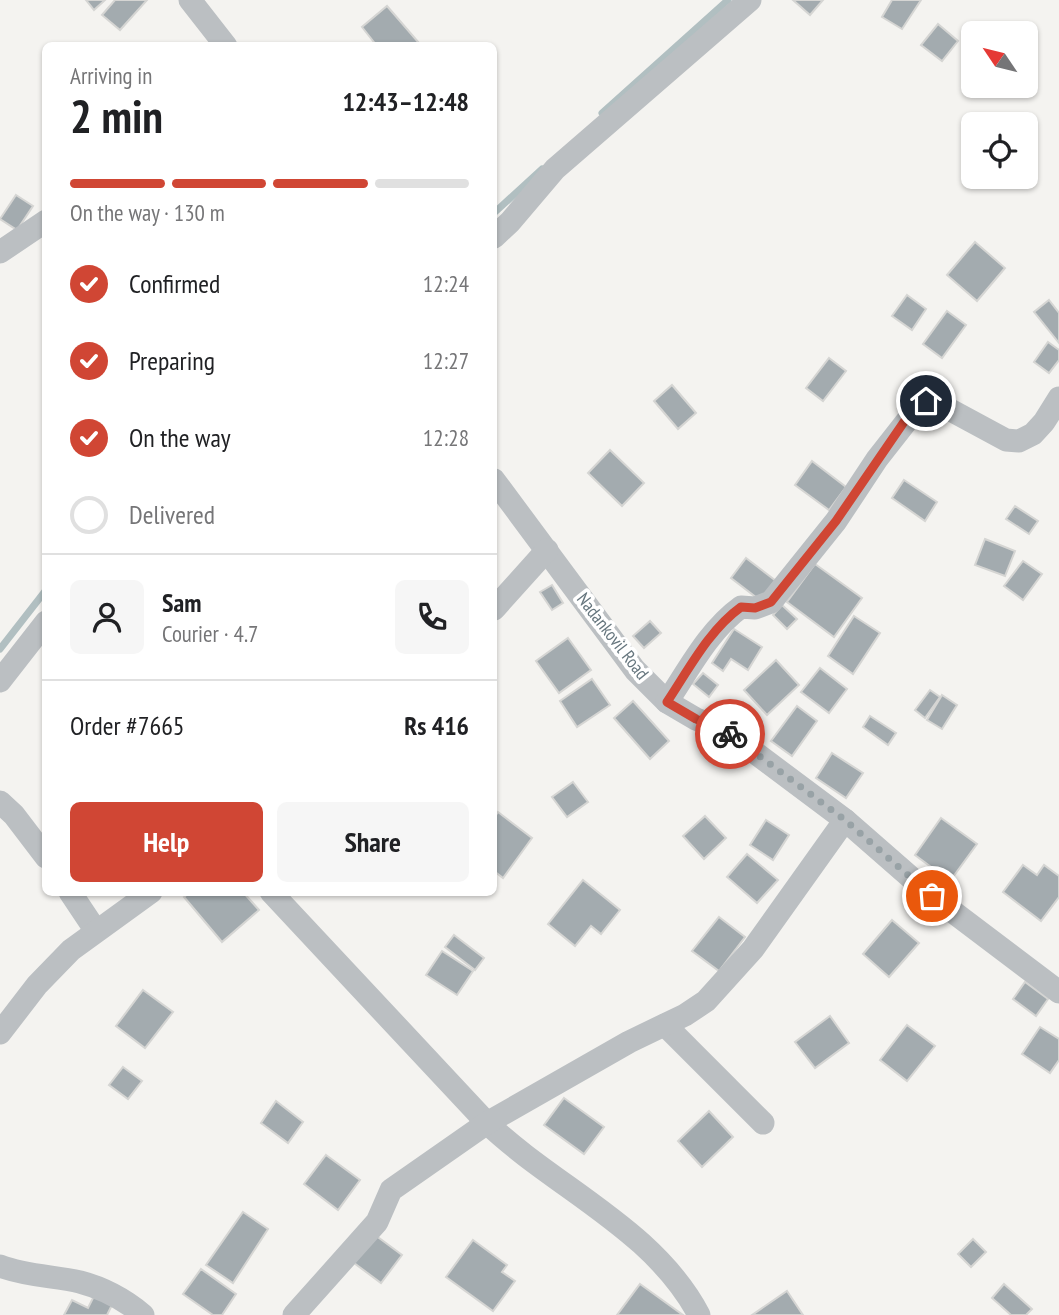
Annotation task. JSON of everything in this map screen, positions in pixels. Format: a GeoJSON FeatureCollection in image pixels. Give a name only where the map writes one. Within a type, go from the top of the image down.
{"type":"FeatureCollection","features":[{"type":"Feature","properties":{"kind":"street"},"geometry":{"type":"LineString","coordinates":[[190,0],[223,42]]}},
{"type":"Feature","properties":{"kind":"street"},"geometry":{"type":"LineString","coordinates":[[497,234],[555,169],[750,0]]}},
{"type":"Feature","properties":{"kind":"street"},"geometry":{"type":"LineString","coordinates":[[0,252],[42,224]]}},
{"type":"Feature","properties":{"kind":"street"},"geometry":{"type":"LineString","coordinates":[[667,702],[702,648],[727,617],[741,607],[755,608],[771,602],[836,521],[877,459],[917,408],[926,401],[943,406],[1006,440],[1019,441],[1033,434],[1059,398]]}},
{"type":"Feature","properties":{"kind":"street","name":"Nadankovil Road"},"geometry":{"type":"LineString","coordinates":[[497,484],[635,670],[667,702],[696,719],[726,731],[845,820],[932,896],[1059,992]]}},
{"type":"Feature","properties":{"kind":"street"},"geometry":{"type":"LineString","coordinates":[[497,605],[547,550]]}},
{"type":"Feature","properties":{"kind":"street"},"geometry":{"type":"LineString","coordinates":[[0,681],[42,627]]}},
{"type":"Feature","properties":{"kind":"street"},"geometry":{"type":"LineString","coordinates":[[0,802],[14,815],[42,852]]}},
{"type":"Feature","properties":{"kind":"street"},"geometry":{"type":"LineString","coordinates":[[294,1315],[377,1222],[391,1190],[486,1123],[706,1001],[753,948],[845,820]]}},
{"type":"Feature","properties":{"kind":"street"},"geometry":{"type":"LineString","coordinates":[[73,896],[96,931]]}},
{"type":"Feature","properties":{"kind":"street"},"geometry":{"type":"LineString","coordinates":[[0,1033],[49,972],[71,950],[145,896]]}},
{"type":"Feature","properties":{"kind":"street"},"geometry":{"type":"LineString","coordinates":[[275,896],[486,1123],[519,1153],[638,1239],[688,1294],[699,1315]]}},
{"type":"Feature","properties":{"kind":"street"},"geometry":{"type":"LineString","coordinates":[[666,1025],[763,1123]]}},
{"type":"Feature","properties":{"kind":"street"},"geometry":{"type":"LineString","coordinates":[[0,1266],[81,1282],[125,1300],[143,1315]]}},
{"type":"Feature","properties":{"kind":"building"},"geometry":{"type":"Polygon","coordinates":[[[86,0],[105,0],[94,10],[86,0]]]}},
{"type":"Feature","properties":{"kind":"building"},"geometry":{"type":"Polygon","coordinates":[[[115,0],[147,0],[120,30],[102,15],[115,0]]]}},
{"type":"Feature","properties":{"kind":"building"},"geometry":{"type":"Polygon","coordinates":[[[793,0],[823,0],[810,15],[793,0]]]}},
{"type":"Feature","properties":{"kind":"building"},"geometry":{"type":"Polygon","coordinates":[[[892,0],[921,0],[902,29],[882,17],[892,0]]]}},
{"type":"Feature","properties":{"kind":"building"},"geometry":{"type":"Polygon","coordinates":[[[387,6],[418,42],[374,42],[362,27],[387,6]]]}},
{"type":"Feature","properties":{"kind":"building"},"geometry":{"type":"Polygon","coordinates":[[[938,24],[958,41],[942,61],[921,45],[938,24]]]}},
{"type":"Feature","properties":{"kind":"building"},"geometry":{"type":"Polygon","coordinates":[[[16,195],[33,206],[17,230],[0,219],[16,195]]]}},
{"type":"Feature","properties":{"kind":"building"},"geometry":{"type":"Polygon","coordinates":[[[975,242],[1005,268],[977,301],[947,275],[975,242]]]}},
{"type":"Feature","properties":{"kind":"building"},"geometry":{"type":"Polygon","coordinates":[[[907,295],[926,309],[912,330],[892,316],[907,295]]]}},
{"type":"Feature","properties":{"kind":"building"},"geometry":{"type":"Polygon","coordinates":[[[1049,300],[1059,313],[1059,343],[1034,312],[1049,300]]]}},
{"type":"Feature","properties":{"kind":"building"},"geometry":{"type":"Polygon","coordinates":[[[947,311],[966,325],[942,358],[923,344],[947,311]]]}},
{"type":"Feature","properties":{"kind":"building"},"geometry":{"type":"Polygon","coordinates":[[[1048,342],[1059,350],[1059,360],[1049,373],[1034,362],[1048,342]]]}},
{"type":"Feature","properties":{"kind":"building"},"geometry":{"type":"Polygon","coordinates":[[[829,358],[846,371],[823,401],[806,388],[829,358]]]}},
{"type":"Feature","properties":{"kind":"building"},"geometry":{"type":"Polygon","coordinates":[[[672,385],[696,413],[678,429],[654,401],[672,385]]]}},
{"type":"Feature","properties":{"kind":"building"},"geometry":{"type":"Polygon","coordinates":[[[610,450],[644,483],[622,506],[588,473],[610,450]]]}},
{"type":"Feature","properties":{"kind":"building"},"geometry":{"type":"Polygon","coordinates":[[[812,461],[846,487],[829,510],[795,485],[812,461]]]}},
{"type":"Feature","properties":{"kind":"building"},"geometry":{"type":"Polygon","coordinates":[[[904,480],[937,502],[925,521],[892,498],[904,480]]]}},
{"type":"Feature","properties":{"kind":"building"},"geometry":{"type":"Polygon","coordinates":[[[1015,506],[1038,521],[1029,534],[1006,519],[1015,506]]]}},
{"type":"Feature","properties":{"kind":"building"},"geometry":{"type":"Polygon","coordinates":[[[985,539],[1015,551],[1005,576],[975,565],[985,539]]]}},
{"type":"Feature","properties":{"kind":"building"},"geometry":{"type":"Polygon","coordinates":[[[746,558],[776,581],[761,601],[731,578],[746,558]]]}},
{"type":"Feature","properties":{"kind":"building"},"geometry":{"type":"Polygon","coordinates":[[[1023,561],[1042,574],[1023,600],[1004,586],[1023,561]]]}},
{"type":"Feature","properties":{"kind":"building"},"geometry":{"type":"Polygon","coordinates":[[[815,564],[862,598],[834,637],[787,602],[815,564]]]}},
{"type":"Feature","properties":{"kind":"building"},"geometry":{"type":"Polygon","coordinates":[[[552,585],[563,603],[552,610],[540,592],[552,585]]]}},
{"type":"Feature","properties":{"kind":"building"},"geometry":{"type":"Polygon","coordinates":[[[782,605],[797,619],[787,629],[773,615],[782,605]]]}},
{"type":"Feature","properties":{"kind":"building"},"geometry":{"type":"Polygon","coordinates":[[[854,616],[880,633],[853,674],[828,656],[854,616]]]}},
{"type":"Feature","properties":{"kind":"building"},"geometry":{"type":"Polygon","coordinates":[[[650,621],[661,633],[644,648],[633,636],[650,621]]]}},
{"type":"Feature","properties":{"kind":"building"},"geometry":{"type":"Polygon","coordinates":[[[734,629],[762,647],[748,670],[731,659],[723,671],[712,663],[734,629]]]}},
{"type":"Feature","properties":{"kind":"building"},"geometry":{"type":"Polygon","coordinates":[[[568,638],[591,670],[559,693],[536,661],[568,638]]]}},
{"type":"Feature","properties":{"kind":"building"},"geometry":{"type":"Polygon","coordinates":[[[776,660],[799,685],[767,715],[744,690],[776,660]]]}},
{"type":"Feature","properties":{"kind":"building"},"geometry":{"type":"Polygon","coordinates":[[[820,668],[847,689],[829,713],[801,692],[820,668]]]}},
{"type":"Feature","properties":{"kind":"building"},"geometry":{"type":"Polygon","coordinates":[[[703,673],[718,685],[709,697],[693,684],[703,673]]]}},
{"type":"Feature","properties":{"kind":"building"},"geometry":{"type":"Polygon","coordinates":[[[592,679],[610,705],[577,727],[560,701],[592,679]]]}},
{"type":"Feature","properties":{"kind":"building"},"geometry":{"type":"Polygon","coordinates":[[[930,690],[940,697],[925,718],[915,710],[930,690]]]}},
{"type":"Feature","properties":{"kind":"building"},"geometry":{"type":"Polygon","coordinates":[[[942,695],[957,705],[942,729],[927,720],[942,695]]]}},
{"type":"Feature","properties":{"kind":"building"},"geometry":{"type":"Polygon","coordinates":[[[633,701],[669,741],[650,759],[614,718],[633,701]]]}},
{"type":"Feature","properties":{"kind":"building"},"geometry":{"type":"Polygon","coordinates":[[[797,706],[817,721],[792,756],[771,741],[797,706]]]}},
{"type":"Feature","properties":{"kind":"building"},"geometry":{"type":"Polygon","coordinates":[[[870,716],[896,733],[888,745],[863,727],[870,716]]]}},
{"type":"Feature","properties":{"kind":"building"},"geometry":{"type":"Polygon","coordinates":[[[832,753],[863,773],[846,798],[816,778],[832,753]]]}},
{"type":"Feature","properties":{"kind":"building"},"geometry":{"type":"Polygon","coordinates":[[[573,782],[588,802],[567,817],[552,797],[573,782]]]}},
{"type":"Feature","properties":{"kind":"building"},"geometry":{"type":"Polygon","coordinates":[[[497,814],[532,838],[503,878],[497,873],[497,814]]]}},
{"type":"Feature","properties":{"kind":"building"},"geometry":{"type":"Polygon","coordinates":[[[705,816],[726,838],[704,859],[683,836],[705,816]]]}},
{"type":"Feature","properties":{"kind":"building"},"geometry":{"type":"Polygon","coordinates":[[[941,818],[977,844],[950,881],[915,855],[941,818]]]}},
{"type":"Feature","properties":{"kind":"building"},"geometry":{"type":"Polygon","coordinates":[[[766,820],[789,835],[773,860],[750,845],[766,820]]]}},
{"type":"Feature","properties":{"kind":"building"},"geometry":{"type":"Polygon","coordinates":[[[747,854],[778,880],[757,903],[727,877],[747,854]]]}},
{"type":"Feature","properties":{"kind":"building"},"geometry":{"type":"Polygon","coordinates":[[[1023,865],[1037,875],[1044,865],[1059,876],[1059,897],[1041,921],[1003,892],[1023,865]]]}},
{"type":"Feature","properties":{"kind":"building"},"geometry":{"type":"Polygon","coordinates":[[[583,880],[620,910],[601,934],[591,926],[575,946],[548,924],[583,880]]]}},
{"type":"Feature","properties":{"kind":"building"},"geometry":{"type":"Polygon","coordinates":[[[247,896],[259,910],[222,942],[184,897],[247,896]]]}},
{"type":"Feature","properties":{"kind":"building"},"geometry":{"type":"Polygon","coordinates":[[[719,917],[745,937],[719,971],[692,951],[719,917]]]}},
{"type":"Feature","properties":{"kind":"building"},"geometry":{"type":"Polygon","coordinates":[[[892,920],[919,943],[889,977],[863,954],[892,920]]]}},
{"type":"Feature","properties":{"kind":"building"},"geometry":{"type":"Polygon","coordinates":[[[454,935],[484,958],[475,970],[445,947],[454,935]]]}},
{"type":"Feature","properties":{"kind":"building"},"geometry":{"type":"Polygon","coordinates":[[[442,951],[473,971],[457,995],[426,975],[442,951]]]}},
{"type":"Feature","properties":{"kind":"building"},"geometry":{"type":"Polygon","coordinates":[[[1025,982],[1048,999],[1036,1016],[1013,999],[1025,982]]]}},
{"type":"Feature","properties":{"kind":"building"},"geometry":{"type":"Polygon","coordinates":[[[143,990],[173,1012],[145,1048],[116,1026],[143,990]]]}},
{"type":"Feature","properties":{"kind":"building"},"geometry":{"type":"Polygon","coordinates":[[[830,1016],[849,1043],[815,1068],[795,1042],[830,1016]]]}},
{"type":"Feature","properties":{"kind":"building"},"geometry":{"type":"Polygon","coordinates":[[[907,1025],[935,1046],[907,1081],[880,1060],[907,1025]]]}},
{"type":"Feature","properties":{"kind":"building"},"geometry":{"type":"Polygon","coordinates":[[[1040,1027],[1059,1039],[1059,1060],[1050,1073],[1022,1054],[1040,1027]]]}},
{"type":"Feature","properties":{"kind":"building"},"geometry":{"type":"Polygon","coordinates":[[[123,1067],[142,1081],[128,1099],[109,1085],[123,1067]]]}},
{"type":"Feature","properties":{"kind":"building"},"geometry":{"type":"Polygon","coordinates":[[[564,1098],[604,1127],[584,1154],[544,1125],[564,1098]]]}},
{"type":"Feature","properties":{"kind":"building"},"geometry":{"type":"Polygon","coordinates":[[[276,1101],[303,1122],[288,1143],[261,1123],[276,1101]]]}},
{"type":"Feature","properties":{"kind":"building"},"geometry":{"type":"Polygon","coordinates":[[[709,1111],[733,1137],[702,1167],[678,1141],[709,1111]]]}},
{"type":"Feature","properties":{"kind":"building"},"geometry":{"type":"Polygon","coordinates":[[[326,1155],[360,1180],[338,1210],[304,1184],[326,1155]]]}},
{"type":"Feature","properties":{"kind":"building"},"geometry":{"type":"Polygon","coordinates":[[[243,1212],[268,1229],[233,1283],[206,1265],[243,1212]]]}},
{"type":"Feature","properties":{"kind":"building"},"geometry":{"type":"Polygon","coordinates":[[[371,1232],[402,1255],[381,1283],[350,1260],[371,1232]]]}},
{"type":"Feature","properties":{"kind":"building"},"geometry":{"type":"Polygon","coordinates":[[[973,1239],[986,1252],[971,1267],[958,1254],[973,1239]]]}},
{"type":"Feature","properties":{"kind":"building"},"geometry":{"type":"Polygon","coordinates":[[[473,1240],[507,1265],[502,1272],[515,1281],[493,1311],[446,1277],[473,1240]]]}},
{"type":"Feature","properties":{"kind":"building"},"geometry":{"type":"Polygon","coordinates":[[[201,1269],[236,1294],[222,1315],[213,1315],[183,1294],[201,1269]]]}},
{"type":"Feature","properties":{"kind":"building"},"geometry":{"type":"Polygon","coordinates":[[[640,1284],[683,1315],[617,1315],[640,1284]]]}},
{"type":"Feature","properties":{"kind":"building"},"geometry":{"type":"Polygon","coordinates":[[[1004,1284],[1032,1309],[1026,1315],[1011,1315],[992,1298],[1004,1284]]]}},
{"type":"Feature","properties":{"kind":"building"},"geometry":{"type":"Polygon","coordinates":[[[787,1291],[803,1315],[752,1315],[787,1291]]]}},
{"type":"Feature","properties":{"kind":"building"},"geometry":{"type":"Polygon","coordinates":[[[94,1296],[112,1305],[107,1315],[64,1315],[72,1300],[88,1308],[94,1296]]]}},
{"type":"Feature","properties":{"kind":"waterway"},"geometry":{"type":"LineString","coordinates":[[602,113],[728,0]]}},
{"type":"Feature","properties":{"kind":"waterway"},"geometry":{"type":"LineString","coordinates":[[497,210],[542,169]]}},
{"type":"Feature","properties":{"kind":"waterway"},"geometry":{"type":"LineString","coordinates":[[0,649],[42,595]]}},
{"type":"Feature","properties":{"kind":"way so far"},"geometry":{"type":"LineString","coordinates":[[730,734],[845,820],[932,896]]}},
{"type":"Feature","properties":{"kind":"route"},"geometry":{"type":"LineString","coordinates":[[730,734],[667,702],[702,648],[727,617],[741,607],[755,608],[771,602],[855,496],[906,419],[926,401]]}}]}
